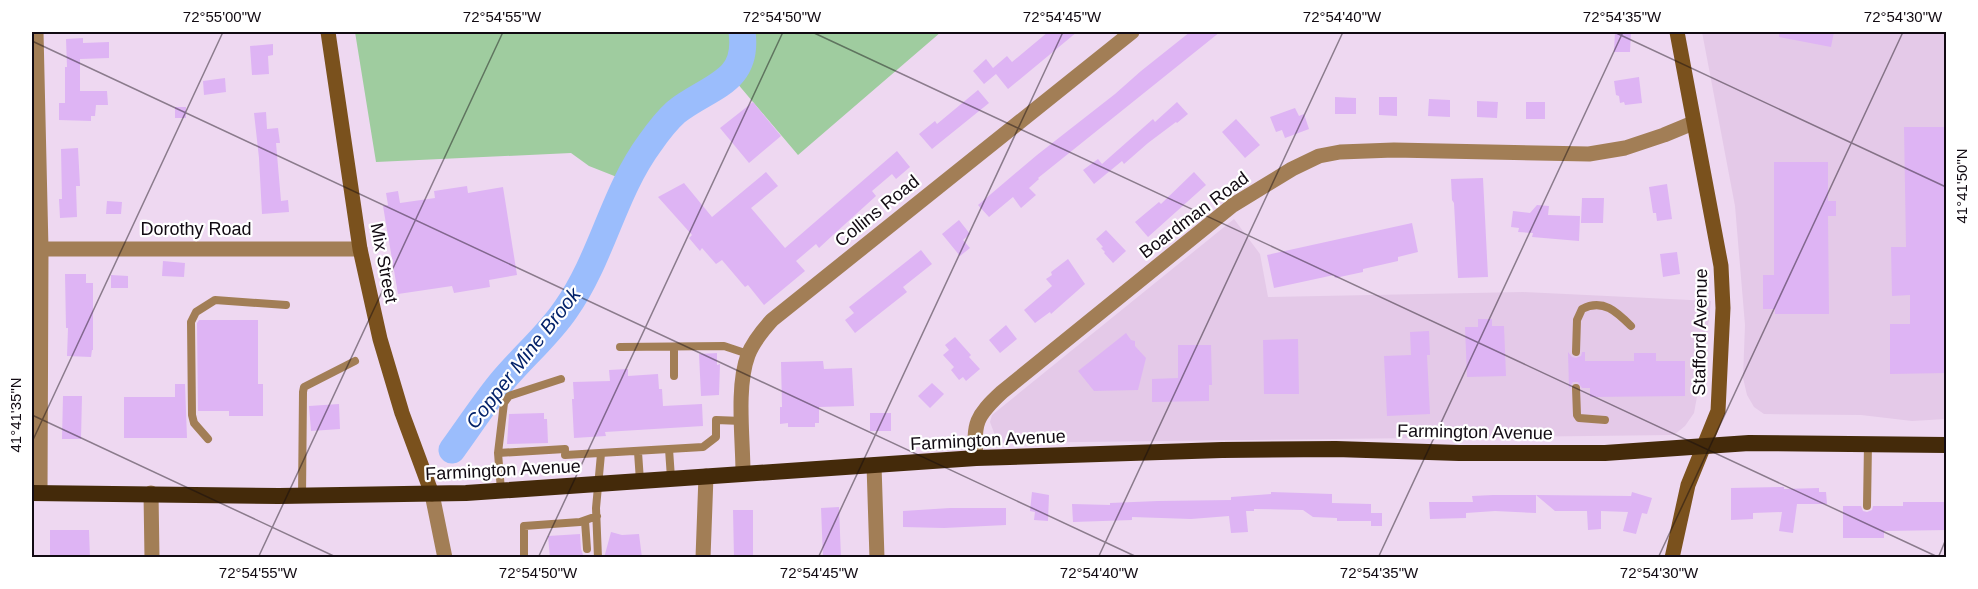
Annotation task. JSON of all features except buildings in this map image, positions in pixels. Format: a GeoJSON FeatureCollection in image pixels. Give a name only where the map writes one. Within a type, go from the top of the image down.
{"type":"FeatureCollection","features":[{"type":"Feature","properties":{"kind":"highway","name":"Farmington Avenue"},"geometry":{"type":"LineString","coordinates":[[36,493],[302,496],[432,494],[976,458],[1222,450],[1605,453],[1749,443],[1947,445]]}},
{"type":"Feature","properties":{"kind":"main road","name":"Mix Street"},"geometry":{"type":"LineString","coordinates":[[328,32],[360,249],[380,339],[402,413],[432,494]]}},
{"type":"Feature","properties":{"kind":"main road","name":"Stafford Avenue"},"geometry":{"type":"LineString","coordinates":[[1672,558],[1689,485],[1718,411],[1723,308],[1721,266],[1677,32]]}},
{"type":"Feature","properties":{"kind":"street"},"geometry":{"type":"LineString","coordinates":[[36,32],[36,493]]}},
{"type":"Feature","properties":{"kind":"street","name":"Collins Road"},"geometry":{"type":"LineString","coordinates":[[743,473],[743,372],[748,354],[760,333],[1132,32]]}},
{"type":"Feature","properties":{"kind":"street","name":"Boardman Road"},"geometry":{"type":"LineString","coordinates":[[976,458],[974,437],[978,420],[983,411],[1002,392],[1233,205],[1319,156],[1340,152],[1394,150],[1589,154],[1625,148],[1693,123]]}},
{"type":"Feature","properties":{"kind":"street","name":"Dorothy Road"},"geometry":{"type":"LineString","coordinates":[[37,249],[360,249]]}},
{"type":"Feature","properties":{"kind":"street"},"geometry":{"type":"LineString","coordinates":[[874,465],[877,558]]}},
{"type":"Feature","properties":{"kind":"street"},"geometry":{"type":"LineString","coordinates":[[703,558],[706,476]]}},
{"type":"Feature","properties":{"kind":"street"},"geometry":{"type":"LineString","coordinates":[[151,494],[152,558]]}},
{"type":"Feature","properties":{"kind":"street"},"geometry":{"type":"LineString","coordinates":[[432,494],[445,558]]}},
{"type":"Feature","properties":{"kind":"lane"},"geometry":{"type":"LineString","coordinates":[[208,439],[194,423],[191,408],[190,322],[196,312],[215,300],[286,305]]}},
{"type":"Feature","properties":{"kind":"lane"},"geometry":{"type":"LineString","coordinates":[[1576,352],[1577,320],[1582,309],[1587,306],[1604,305],[1615,309],[1631,326]]}},
{"type":"Feature","properties":{"kind":"lane"},"geometry":{"type":"LineString","coordinates":[[620,347],[724,346],[748,354]]}},
{"type":"Feature","properties":{"kind":"lane"},"geometry":{"type":"LineString","coordinates":[[674,347],[674,376]]}},
{"type":"Feature","properties":{"kind":"lane"},"geometry":{"type":"LineString","coordinates":[[302,496],[304,387],[355,361]]}},
{"type":"Feature","properties":{"kind":"lane"},"geometry":{"type":"LineString","coordinates":[[501,490],[498,453],[504,403],[509,396],[561,379]]}},
{"type":"Feature","properties":{"kind":"lane"},"geometry":{"type":"LineString","coordinates":[[1576,388],[1577,415],[1580,418],[1605,420]]}},
{"type":"Feature","properties":{"kind":"lane"},"geometry":{"type":"LineString","coordinates":[[498,453],[601,454],[703,447],[716,437],[716,420],[742,421]]}},
{"type":"Feature","properties":{"kind":"lane"},"geometry":{"type":"LineString","coordinates":[[1867,506],[1868,444]]}},
{"type":"Feature","properties":{"kind":"lane"},"geometry":{"type":"LineString","coordinates":[[669,449],[671,478]]}},
{"type":"Feature","properties":{"kind":"lane"},"geometry":{"type":"LineString","coordinates":[[638,452],[640,481]]}},
{"type":"Feature","properties":{"kind":"lane"},"geometry":{"type":"LineString","coordinates":[[598,558],[596,508],[601,454]]}},
{"type":"Feature","properties":{"kind":"lane"},"geometry":{"type":"LineString","coordinates":[[524,558],[524,526],[585,520],[597,516]]}},
{"type":"Feature","properties":{"kind":"lane"},"geometry":{"type":"LineString","coordinates":[[585,520],[587,549]]}},
{"type":"Feature","properties":{"kind":"lane"},"geometry":{"type":"LineString","coordinates":[[586,537],[597,534]]}},
{"type":"Feature","properties":{"kind":"shaded area"},"geometry":{"type":"Polygon","coordinates":[[[1702,32],[1946,32],[1946,419],[1912,421],[1861,415],[1764,414],[1754,407],[1747,395],[1743,378],[1745,325],[1735,206],[1702,32]]]}},
{"type":"Feature","properties":{"kind":"shaded area"},"geometry":{"type":"Polygon","coordinates":[[[1234,219],[1260,254],[1268,297],[1523,292],[1711,301],[1705,353],[1694,413],[1685,426],[1674,435],[1004,443],[996,438],[990,422],[992,415],[1234,219]]]}},
{"type":"Feature","properties":{"kind":"green space"},"geometry":{"type":"Polygon","coordinates":[[[355,32],[941,32],[798,155],[731,76],[675,113],[649,143],[627,181],[589,166],[571,153],[376,162],[355,32]]]}},
{"type":"Feature","properties":{"kind":"waterway","name":"Copper Mine Brook"},"geometry":{"type":"LineString","coordinates":[[452,450],[500,384],[566,309],[589,269],[626,183],[637,162],[656,135],[676,112],[713,89],[733,73],[743,49],[742,32]]}}]}
